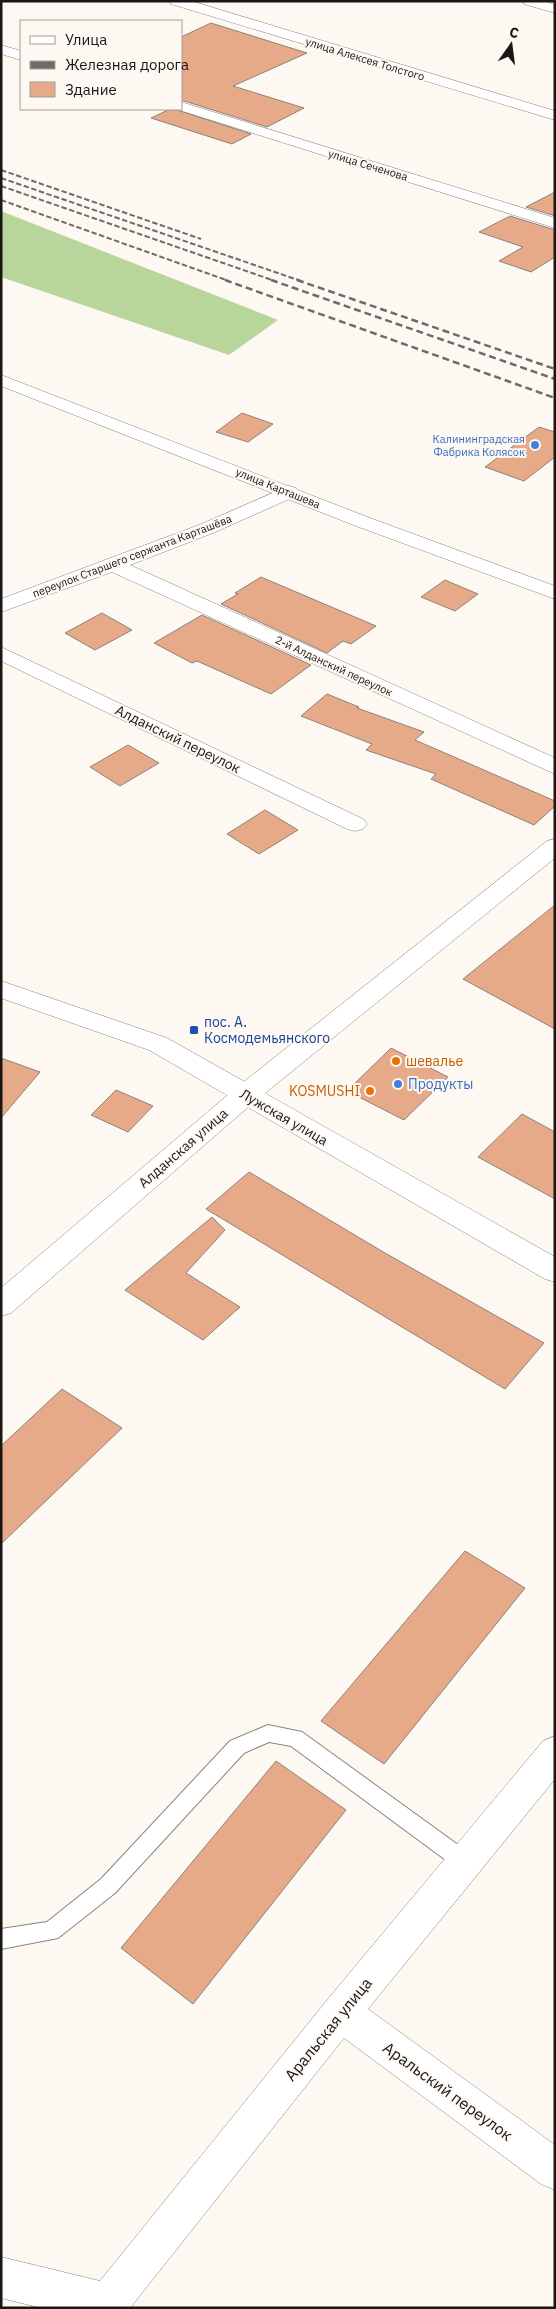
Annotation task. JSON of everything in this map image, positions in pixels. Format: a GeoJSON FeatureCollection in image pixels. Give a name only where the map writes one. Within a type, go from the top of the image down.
{"type":"FeatureCollection","features":[{"type":"Feature","properties":{"kind":"street","name":"улица Алексея Толстого"},"geometry":{"type":"LineString","coordinates":[[176,1],[555,116]]}},
{"type":"Feature","properties":{"kind":"street"},"geometry":{"type":"LineString","coordinates":[[529,1],[555,9]]}},
{"type":"Feature","properties":{"kind":"street"},"geometry":{"type":"LineString","coordinates":[[1,49],[20,56]]}},
{"type":"Feature","properties":{"kind":"street","name":"улица Сеченова"},"geometry":{"type":"LineString","coordinates":[[182,106],[555,223]]}},
{"type":"Feature","properties":{"kind":"street","name":"улица Карташева"},"geometry":{"type":"LineString","coordinates":[[1,380],[362,522],[555,593]]}},
{"type":"Feature","properties":{"kind":"street","name":"переулок Старшего сержанта Карташёва"},"geometry":{"type":"LineString","coordinates":[[1,606],[206,529],[289,492]]}},
{"type":"Feature","properties":{"kind":"street","name":"2-й Алданский переулок"},"geometry":{"type":"LineString","coordinates":[[114,565],[555,767]]}},
{"type":"Feature","properties":{"kind":"street","name":"Алданский переулок"},"geometry":{"type":"LineString","coordinates":[[1,653],[355,824]]}},
{"type":"Feature","properties":{"kind":"street","name":"Алданская улица"},"geometry":{"type":"LineString","coordinates":[[1,1304],[245,1095],[555,846]]}},
{"type":"Feature","properties":{"kind":"street","name":"Лужская улица"},"geometry":{"type":"LineString","coordinates":[[1,989],[158,1044],[555,1271]]}},
{"type":"Feature","properties":{"kind":"street","name":"Аральская улица"},"geometry":{"type":"LineString","coordinates":[[106,2305],[341,2012],[555,1752]]}},
{"type":"Feature","properties":{"kind":"street","name":"Аральский переулок"},"geometry":{"type":"LineString","coordinates":[[341,2012],[555,2170]]}},
{"type":"Feature","properties":{"kind":"street"},"geometry":{"type":"LineString","coordinates":[[1,2277],[106,2305]]}},
{"type":"Feature","properties":{"kind":"lane"},"geometry":{"type":"LineString","coordinates":[[1,1940],[51,1931],[108,1886],[237,1747],[268,1733],[295,1738],[465,1862]]}},
{"type":"Feature","properties":{"kind":"green space"},"geometry":{"type":"Polygon","coordinates":[[[1,211],[278,320],[229,355],[1,277],[1,211]]]}},
{"type":"Feature","properties":{"kind":"building"},"geometry":{"type":"Polygon","coordinates":[[[211,23],[307,53],[233,86],[304,108],[267,127],[182,100],[182,37],[211,23]]]}},
{"type":"Feature","properties":{"kind":"building"},"geometry":{"type":"Polygon","coordinates":[[[168,110],[177,110],[251,134],[232,144],[151,118],[168,110]]]}},
{"type":"Feature","properties":{"kind":"building"},"geometry":{"type":"Polygon","coordinates":[[[555,192],[555,216],[526,207],[555,192]]]}},
{"type":"Feature","properties":{"kind":"building"},"geometry":{"type":"Polygon","coordinates":[[[510,216],[555,230],[555,257],[531,272],[499,261],[523,247],[479,232],[510,216]]]}},
{"type":"Feature","properties":{"kind":"building"},"geometry":{"type":"Polygon","coordinates":[[[242,413],[273,424],[248,442],[216,432],[242,413]]]}},
{"type":"Feature","properties":{"kind":"building","name":"Калининградская Фабрика Колясок"},"geometry":{"type":"Polygon","coordinates":[[[539,427],[555,432],[555,457],[524,481],[485,467],[539,427]]]}},
{"type":"Feature","properties":{"kind":"building"},"geometry":{"type":"Polygon","coordinates":[[[261,577],[376,626],[351,644],[343,641],[327,653],[221,604],[261,577]]]}},
{"type":"Feature","properties":{"kind":"building"},"geometry":{"type":"Polygon","coordinates":[[[445,580],[478,594],[455,611],[421,597],[445,580]]]}},
{"type":"Feature","properties":{"kind":"building"},"geometry":{"type":"Polygon","coordinates":[[[102,613],[132,630],[95,650],[65,633],[102,613]]]}},
{"type":"Feature","properties":{"kind":"building"},"geometry":{"type":"Polygon","coordinates":[[[202,615],[311,665],[271,694],[197,661],[192,663],[154,643],[202,615]]]}},
{"type":"Feature","properties":{"kind":"building"},"geometry":{"type":"Polygon","coordinates":[[[327,694],[359,707],[357,708],[424,732],[415,740],[555,801],[555,806],[534,825],[431,779],[436,774],[366,750],[372,744],[301,716],[327,694]]]}},
{"type":"Feature","properties":{"kind":"building"},"geometry":{"type":"Polygon","coordinates":[[[128,745],[159,763],[120,786],[90,767],[128,745]]]}},
{"type":"Feature","properties":{"kind":"building"},"geometry":{"type":"Polygon","coordinates":[[[265,810],[298,830],[259,854],[227,834],[265,810]]]}},
{"type":"Feature","properties":{"kind":"building"},"geometry":{"type":"Polygon","coordinates":[[[555,905],[555,1029],[463,979],[555,905]]]}},
{"type":"Feature","properties":{"kind":"building","name":"Продукты"},"geometry":{"type":"Polygon","coordinates":[[[391,1048],[448,1077],[404,1120],[347,1091],[391,1048]]]}},
{"type":"Feature","properties":{"kind":"building"},"geometry":{"type":"Polygon","coordinates":[[[1,1058],[40,1072],[1,1118],[1,1058]]]}},
{"type":"Feature","properties":{"kind":"building"},"geometry":{"type":"Polygon","coordinates":[[[116,1090],[153,1106],[128,1132],[91,1115],[116,1090]]]}},
{"type":"Feature","properties":{"kind":"building"},"geometry":{"type":"Polygon","coordinates":[[[522,1114],[555,1132],[555,1199],[478,1157],[522,1114]]]}},
{"type":"Feature","properties":{"kind":"building"},"geometry":{"type":"Polygon","coordinates":[[[249,1172],[385,1253],[544,1343],[505,1389],[206,1209],[249,1172]]]}},
{"type":"Feature","properties":{"kind":"building"},"geometry":{"type":"Polygon","coordinates":[[[212,1217],[225,1230],[186,1273],[240,1307],[203,1340],[125,1290],[212,1217]]]}},
{"type":"Feature","properties":{"kind":"building"},"geometry":{"type":"Polygon","coordinates":[[[62,1389],[122,1428],[1,1544],[1,1446],[62,1389]]]}},
{"type":"Feature","properties":{"kind":"building"},"geometry":{"type":"Polygon","coordinates":[[[465,1551],[525,1588],[384,1764],[321,1721],[465,1551]]]}},
{"type":"Feature","properties":{"kind":"building"},"geometry":{"type":"Polygon","coordinates":[[[276,1761],[346,1810],[193,2004],[121,1948],[276,1761]]]}},
{"type":"Feature","properties":{"kind":"railway"},"geometry":{"type":"LineString","coordinates":[[1,170],[201,239]]}},
{"type":"Feature","properties":{"kind":"railway"},"geometry":{"type":"LineString","coordinates":[[1,178],[301,281]]}},
{"type":"Feature","properties":{"kind":"railway"},"geometry":{"type":"LineString","coordinates":[[1,186],[275,281]]}},
{"type":"Feature","properties":{"kind":"railway"},"geometry":{"type":"LineString","coordinates":[[1,200],[229,281]]}},
{"type":"Feature","properties":{"kind":"railway"},"geometry":{"type":"LineString","coordinates":[[225,280],[555,398]]}},
{"type":"Feature","properties":{"kind":"railway"},"geometry":{"type":"LineString","coordinates":[[271,280],[555,379]]}},
{"type":"Feature","properties":{"kind":"railway"},"geometry":{"type":"LineString","coordinates":[[297,280],[555,369]]}},
{"type":"Feature","properties":{"kind":"place","name":"Калининградская Фабрика Колясок"},"geometry":{"type":"Point","coordinates":[535,445]}},
{"type":"Feature","properties":{"kind":"place","name":"пос. А. Космодемьянского"},"geometry":{"type":"Point","coordinates":[194,1030]}},
{"type":"Feature","properties":{"kind":"place","name":"шевалье"},"geometry":{"type":"Point","coordinates":[396,1061]}},
{"type":"Feature","properties":{"kind":"place","name":"Продукты"},"geometry":{"type":"Point","coordinates":[398,1084]}},
{"type":"Feature","properties":{"kind":"place","name":"KOSMUSHI"},"geometry":{"type":"Point","coordinates":[370,1091]}}]}
